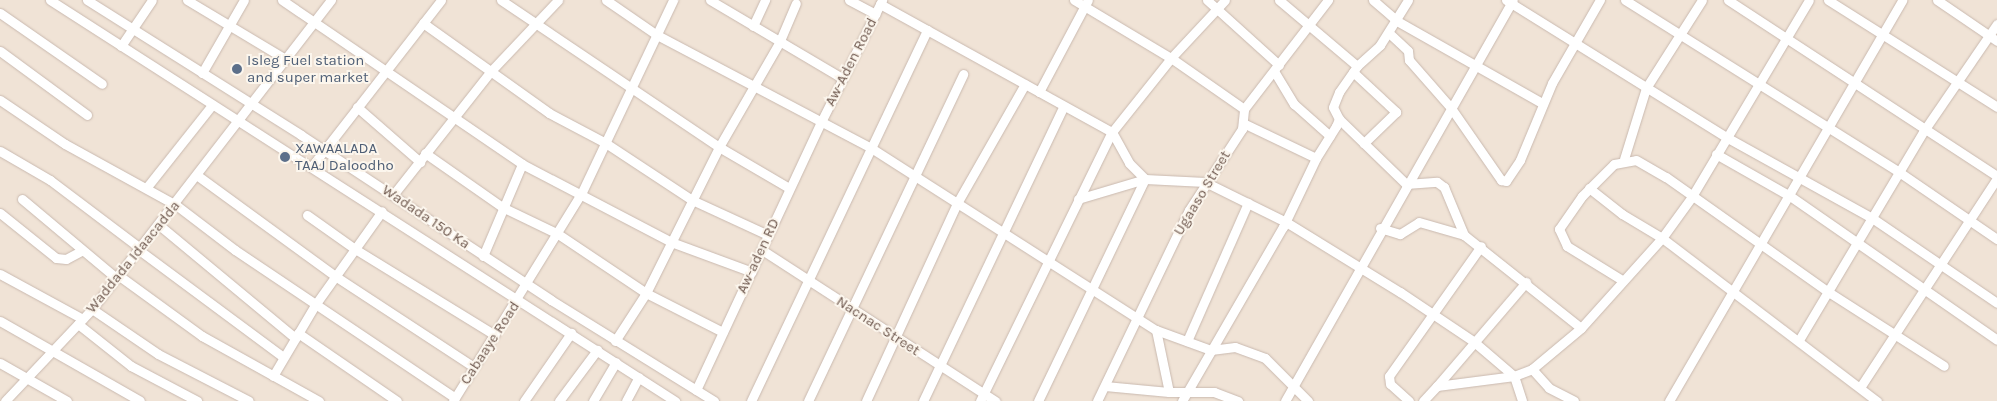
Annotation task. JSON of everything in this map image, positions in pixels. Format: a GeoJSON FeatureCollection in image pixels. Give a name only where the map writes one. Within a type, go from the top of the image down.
{"type":"FeatureCollection","features":[{"type":"Feature","properties":{"kind":"street","name":"Wadada 150 Ka"},"geometry":{"type":"LineString","coordinates":[[50,0],[236,121],[312,166],[382,211],[516,301],[616,362],[639,377],[664,398],[675,401]]}},
{"type":"Feature","properties":{"kind":"street","name":"Wadada 150 Ka"},"geometry":{"type":"LineString","coordinates":[[87,0],[323,149],[615,341],[714,401]]}},
{"type":"Feature","properties":{"kind":"street"},"geometry":{"type":"LineString","coordinates":[[121,46],[134,30],[152,0]]}},
{"type":"Feature","properties":{"kind":"street"},"geometry":{"type":"LineString","coordinates":[[187,0],[285,59]]}},
{"type":"Feature","properties":{"kind":"street"},"geometry":{"type":"LineString","coordinates":[[202,73],[244,0]]}},
{"type":"Feature","properties":{"kind":"street"},"geometry":{"type":"LineString","coordinates":[[282,0],[387,68],[453,118],[522,164],[670,242],[752,272]]}},
{"type":"Feature","properties":{"kind":"street","name":"Waddada Idaacadda"},"geometry":{"type":"LineString","coordinates":[[5,401],[92,309],[176,205],[236,121],[331,0]]}},
{"type":"Feature","properties":{"kind":"street"},"geometry":{"type":"LineString","coordinates":[[312,166],[323,149],[441,0]]}},
{"type":"Feature","properties":{"kind":"street"},"geometry":{"type":"LineString","coordinates":[[501,0],[719,147],[789,188]]}},
{"type":"Feature","properties":{"kind":"street"},"geometry":{"type":"LineString","coordinates":[[393,195],[490,72],[558,0]]}},
{"type":"Feature","properties":{"kind":"street"},"geometry":{"type":"LineString","coordinates":[[606,0],[657,35],[820,124],[871,148],[956,205],[1156,330],[1211,350],[1235,347],[1251,350],[1265,358],[1308,401]]}},
{"type":"Feature","properties":{"kind":"street","name":"Cabaaye Road"},"geometry":{"type":"LineString","coordinates":[[454,399],[528,285],[581,194],[629,87],[657,35],[673,0]]}},
{"type":"Feature","properties":{"kind":"street"},"geometry":{"type":"LineString","coordinates":[[710,0],[779,43],[842,78]]}},
{"type":"Feature","properties":{"kind":"street"},"geometry":{"type":"LineString","coordinates":[[753,26],[766,0]]}},
{"type":"Feature","properties":{"kind":"street"},"geometry":{"type":"LineString","coordinates":[[849,0],[876,14]]}},
{"type":"Feature","properties":{"kind":"street"},"geometry":{"type":"LineString","coordinates":[[1074,0],[1086,3],[1171,58],[1244,109],[1328,0]]}},
{"type":"Feature","properties":{"kind":"street"},"geometry":{"type":"LineString","coordinates":[[1206,0],[1276,68],[1294,104],[1330,136]]}},
{"type":"Feature","properties":{"kind":"street"},"geometry":{"type":"LineString","coordinates":[[982,398],[1047,261],[1112,132],[1171,58],[1225,0]]}},
{"type":"Feature","properties":{"kind":"street"},"geometry":{"type":"LineString","coordinates":[[1279,0],[1355,69],[1396,112],[1364,143]]}},
{"type":"Feature","properties":{"kind":"street"},"geometry":{"type":"LineString","coordinates":[[1373,0],[1397,21],[1542,103]]}},
{"type":"Feature","properties":{"kind":"street"},"geometry":{"type":"LineString","coordinates":[[1408,0],[1389,33],[1355,69],[1335,99],[1339,118],[1406,184],[1437,182],[1444,187],[1464,234]]}},
{"type":"Feature","properties":{"kind":"street"},"geometry":{"type":"LineString","coordinates":[[1389,33],[1408,50],[1409,60],[1451,108],[1501,180],[1506,181],[1520,160],[1542,103],[1573,44],[1600,0]]}},
{"type":"Feature","properties":{"kind":"street"},"geometry":{"type":"LineString","coordinates":[[1624,0],[1829,127],[1997,239]]}},
{"type":"Feature","properties":{"kind":"street"},"geometry":{"type":"LineString","coordinates":[[1622,280],[1560,238],[1559,229],[1589,188],[1624,159],[1646,88],[1702,0]]}},
{"type":"Feature","properties":{"kind":"street"},"geometry":{"type":"LineString","coordinates":[[1728,0],[1997,177],[1897,335],[1861,386]]}},
{"type":"Feature","properties":{"kind":"street"},"geometry":{"type":"LineString","coordinates":[[1437,386],[1514,376],[1532,369],[1581,328],[1622,280],[1662,238],[1691,198],[1757,82],[1809,0]]}},
{"type":"Feature","properties":{"kind":"street"},"geometry":{"type":"LineString","coordinates":[[1828,0],[1958,80],[1997,107]]}},
{"type":"Feature","properties":{"kind":"street"},"geometry":{"type":"LineString","coordinates":[[1669,401],[1759,244],[1802,176],[1902,0]]}},
{"type":"Feature","properties":{"kind":"street"},"geometry":{"type":"LineString","coordinates":[[1937,0],[1993,38]]}},
{"type":"Feature","properties":{"kind":"street"},"geometry":{"type":"LineString","coordinates":[[1285,401],[1380,228],[1451,108],[1510,1],[1573,44],[1726,137],[1802,176],[1872,218],[1942,263],[1997,303]]}},
{"type":"Feature","properties":{"kind":"street"},"geometry":{"type":"LineString","coordinates":[[881,2],[927,30],[1112,132],[1129,163],[1145,179]]}},
{"type":"Feature","properties":{"kind":"street","name":"Aw-Aden Road"},"geometry":{"type":"LineString","coordinates":[[820,124],[881,2]]}},
{"type":"Feature","properties":{"kind":"street"},"geometry":{"type":"LineString","coordinates":[[615,341],[646,293],[719,147],[779,43],[796,3]]}},
{"type":"Feature","properties":{"kind":"street"},"geometry":{"type":"LineString","coordinates":[[1039,92],[1086,3]]}},
{"type":"Feature","properties":{"kind":"street"},"geometry":{"type":"LineString","coordinates":[[0,13],[102,84]]}},
{"type":"Feature","properties":{"kind":"street"},"geometry":{"type":"LineString","coordinates":[[424,23],[549,113],[604,142],[692,200],[768,235]]}},
{"type":"Feature","properties":{"kind":"street"},"geometry":{"type":"LineString","coordinates":[[1799,340],[1830,293],[1857,243],[1925,129],[1958,80],[1993,38],[1997,24]]}},
{"type":"Feature","properties":{"kind":"street"},"geometry":{"type":"LineString","coordinates":[[750,401],[927,30]]}},
{"type":"Feature","properties":{"kind":"street"},"geometry":{"type":"LineString","coordinates":[[0,51],[87,115]]}},
{"type":"Feature","properties":{"kind":"street"},"geometry":{"type":"LineString","coordinates":[[808,401],[963,74]]}},
{"type":"Feature","properties":{"kind":"street"},"geometry":{"type":"LineString","coordinates":[[866,401],[897,338],[956,205],[1025,84]]}},
{"type":"Feature","properties":{"kind":"street"},"geometry":{"type":"LineString","coordinates":[[0,100],[65,144],[176,205],[315,305],[454,399]]}},
{"type":"Feature","properties":{"kind":"street"},"geometry":{"type":"LineString","coordinates":[[147,188],[212,105]]}},
{"type":"Feature","properties":{"kind":"street"},"geometry":{"type":"LineString","coordinates":[[923,401],[1064,106]]}},
{"type":"Feature","properties":{"kind":"street"},"geometry":{"type":"LineString","coordinates":[[357,107],[420,162]]}},
{"type":"Feature","properties":{"kind":"street","name":"Ugaaso Street"},"geometry":{"type":"LineString","coordinates":[[1097,401],[1205,182],[1239,136],[1243,123],[1244,109]]}},
{"type":"Feature","properties":{"kind":"street"},"geometry":{"type":"LineString","coordinates":[[1182,401],[1286,222],[1316,158],[1339,118]]}},
{"type":"Feature","properties":{"kind":"street"},"geometry":{"type":"LineString","coordinates":[[1243,123],[1316,158]]}},
{"type":"Feature","properties":{"kind":"street","name":"Aw-aden RD"},"geometry":{"type":"LineString","coordinates":[[696,390],[820,124]]}},
{"type":"Feature","properties":{"kind":"street"},"geometry":{"type":"LineString","coordinates":[[0,151],[50,180],[283,358]]}},
{"type":"Feature","properties":{"kind":"street"},"geometry":{"type":"LineString","coordinates":[[425,154],[502,208],[558,234],[646,293],[723,332]]}},
{"type":"Feature","properties":{"kind":"street"},"geometry":{"type":"LineString","coordinates":[[1716,154],[1790,196],[1997,340]]}},
{"type":"Feature","properties":{"kind":"street"},"geometry":{"type":"LineString","coordinates":[[1624,159],[1651,167],[1691,198],[1830,293],[1944,366]]}},
{"type":"Feature","properties":{"kind":"street"},"geometry":{"type":"LineString","coordinates":[[483,256],[522,164]]}},
{"type":"Feature","properties":{"kind":"street"},"geometry":{"type":"LineString","coordinates":[[198,176],[335,276],[474,367]]}},
{"type":"Feature","properties":{"kind":"street"},"geometry":{"type":"LineString","coordinates":[[1038,401],[1145,179]]}},
{"type":"Feature","properties":{"kind":"street"},"geometry":{"type":"LineString","coordinates":[[1078,199],[1145,179],[1205,182],[1286,222],[1473,341],[1514,376],[1522,401]]}},
{"type":"Feature","properties":{"kind":"street"},"geometry":{"type":"LineString","coordinates":[[1589,188],[1622,214],[1662,238],[1861,386],[1877,401]]}},
{"type":"Feature","properties":{"kind":"street"},"geometry":{"type":"LineString","coordinates":[[22,200],[81,251],[202,336],[319,401]]}},
{"type":"Feature","properties":{"kind":"street"},"geometry":{"type":"LineString","coordinates":[[1187,341],[1248,203]]}},
{"type":"Feature","properties":{"kind":"street"},"geometry":{"type":"LineString","coordinates":[[272,376],[315,305],[382,211]]}},
{"type":"Feature","properties":{"kind":"street"},"geometry":{"type":"LineString","coordinates":[[0,213],[56,258],[66,259],[81,251]]}},
{"type":"Feature","properties":{"kind":"street"},"geometry":{"type":"LineString","coordinates":[[307,215],[354,249],[495,335]]}},
{"type":"Feature","properties":{"kind":"street"},"geometry":{"type":"LineString","coordinates":[[1380,228],[1400,234],[1419,222],[1464,234],[1581,328]]}},
{"type":"Feature","properties":{"kind":"street"},"geometry":{"type":"LineString","coordinates":[[159,225],[296,335],[397,401]]}},
{"type":"Feature","properties":{"kind":"street"},"geometry":{"type":"LineString","coordinates":[[1409,401],[1390,384],[1389,376],[1430,313],[1481,246]]}},
{"type":"Feature","properties":{"kind":"street","name":"Nacnac Street"},"geometry":{"type":"LineString","coordinates":[[762,250],[940,366],[982,398],[995,401]]}},
{"type":"Feature","properties":{"kind":"street"},"geometry":{"type":"LineString","coordinates":[[0,274],[80,322],[131,366],[197,401]]}},
{"type":"Feature","properties":{"kind":"street"},"geometry":{"type":"LineString","coordinates":[[1428,399],[1473,341],[1526,282]]}},
{"type":"Feature","properties":{"kind":"street"},"geometry":{"type":"LineString","coordinates":[[92,309],[158,354],[249,401]]}},
{"type":"Feature","properties":{"kind":"street"},"geometry":{"type":"LineString","coordinates":[[0,321],[55,350],[140,401]]}},
{"type":"Feature","properties":{"kind":"street"},"geometry":{"type":"LineString","coordinates":[[1156,330],[1169,392]]}},
{"type":"Feature","properties":{"kind":"street"},"geometry":{"type":"LineString","coordinates":[[524,401],[571,333]]}},
{"type":"Feature","properties":{"kind":"street"},"geometry":{"type":"LineString","coordinates":[[559,401],[597,350]]}},
{"type":"Feature","properties":{"kind":"street"},"geometry":{"type":"LineString","coordinates":[[593,401],[616,362]]}},
{"type":"Feature","properties":{"kind":"street"},"geometry":{"type":"LineString","coordinates":[[0,363],[67,401]]}},
{"type":"Feature","properties":{"kind":"street"},"geometry":{"type":"LineString","coordinates":[[1532,369],[1549,388],[1574,401]]}},
{"type":"Feature","properties":{"kind":"street"},"geometry":{"type":"LineString","coordinates":[[626,401],[639,377]]}},
{"type":"Feature","properties":{"kind":"street"},"geometry":{"type":"LineString","coordinates":[[1105,386],[1169,392],[1189,390],[1214,392],[1238,401]]}},
{"type":"Feature","properties":{"kind":"shaded area"},"geometry":{"type":"Polygon","coordinates":[[[0,0],[1997,0],[1997,401],[0,401],[0,0]]]}},
{"type":"Feature","properties":{"kind":"place","name":"Isleg Fuel station and super market"},"geometry":{"type":"Point","coordinates":[237,69]}},
{"type":"Feature","properties":{"kind":"place","name":"XAWAALADA TAAJ Daloodho"},"geometry":{"type":"Point","coordinates":[285,157]}}]}
